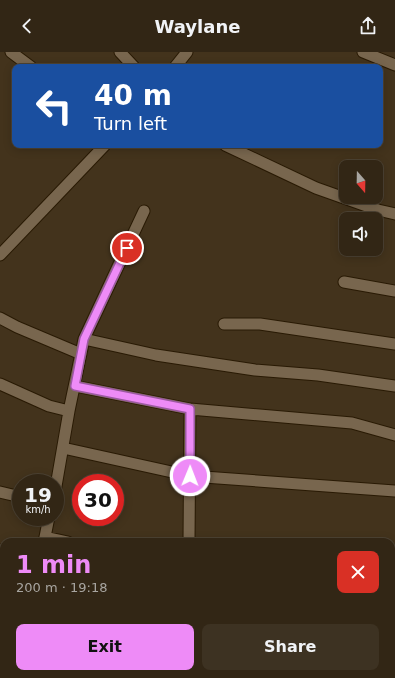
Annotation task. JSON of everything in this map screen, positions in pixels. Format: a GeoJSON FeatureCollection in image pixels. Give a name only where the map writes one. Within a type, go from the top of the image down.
{"type":"FeatureCollection","features":[{"type":"Feature","properties":{"kind":"street"},"geometry":{"type":"LineString","coordinates":[[11,52],[27,64]]}},
{"type":"Feature","properties":{"kind":"street"},"geometry":{"type":"LineString","coordinates":[[120,52],[131,64]]}},
{"type":"Feature","properties":{"kind":"street"},"geometry":{"type":"LineString","coordinates":[[177,64],[187,52]]}},
{"type":"Feature","properties":{"kind":"street"},"geometry":{"type":"LineString","coordinates":[[362,52],[395,65]]}},
{"type":"Feature","properties":{"kind":"street"},"geometry":{"type":"LineString","coordinates":[[0,255],[103,148]]}},
{"type":"Feature","properties":{"kind":"street"},"geometry":{"type":"LineString","coordinates":[[231,148],[316,188],[378,210],[395,214]]}},
{"type":"Feature","properties":{"kind":"street"},"geometry":{"type":"LineString","coordinates":[[58,474],[69,411],[84,339],[144,211]]}},
{"type":"Feature","properties":{"kind":"street"},"geometry":{"type":"LineString","coordinates":[[344,282],[395,291]]}},
{"type":"Feature","properties":{"kind":"street"},"geometry":{"type":"LineString","coordinates":[[0,318],[17,327],[81,354]]}},
{"type":"Feature","properties":{"kind":"street"},"geometry":{"type":"LineString","coordinates":[[224,324],[260,324],[395,344]]}},
{"type":"Feature","properties":{"kind":"street"},"geometry":{"type":"LineString","coordinates":[[84,339],[156,355],[255,370],[318,375],[395,386]]}},
{"type":"Feature","properties":{"kind":"street"},"geometry":{"type":"LineString","coordinates":[[0,384],[49,406],[69,411]]}},
{"type":"Feature","properties":{"kind":"street"},"geometry":{"type":"LineString","coordinates":[[75,386],[190,409],[352,423],[395,435]]}},
{"type":"Feature","properties":{"kind":"street"},"geometry":{"type":"LineString","coordinates":[[189,538],[190,409]]}},
{"type":"Feature","properties":{"kind":"street"},"geometry":{"type":"LineString","coordinates":[[63,448],[190,476],[395,491]]}},
{"type":"Feature","properties":{"kind":"street"},"geometry":{"type":"LineString","coordinates":[[0,492],[12,495]]}},
{"type":"Feature","properties":{"kind":"street"},"geometry":{"type":"LineString","coordinates":[[45,538],[47,526]]}},
{"type":"Feature","properties":{"kind":"route"},"geometry":{"type":"LineString","coordinates":[[127,248],[84,339],[75,386],[190,409],[190,476]]}}]}
